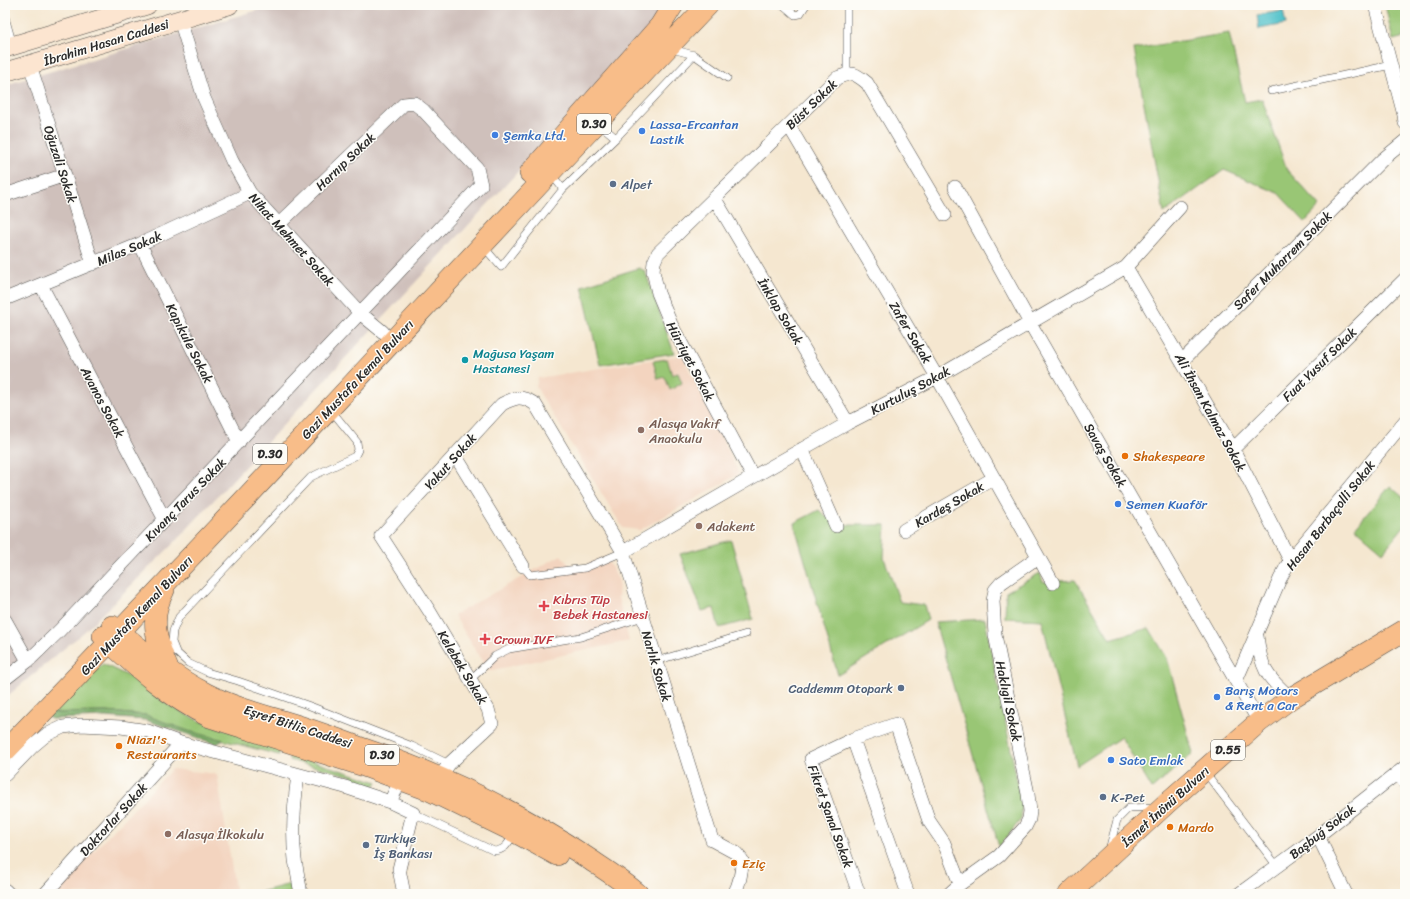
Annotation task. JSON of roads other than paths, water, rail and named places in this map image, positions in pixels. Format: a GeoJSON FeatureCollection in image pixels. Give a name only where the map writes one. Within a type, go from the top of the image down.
{"type":"FeatureCollection","features":[{"type":"Feature","properties":{"kind":"main road","name":"İbrahim Hasan Caddesi"},"geometry":{"type":"LineString","coordinates":[[9,47],[147,5]]}},
{"type":"Feature","properties":{"kind":"main road","name":"İbrahim Hasan Caddesi"},"geometry":{"type":"LineString","coordinates":[[5,72],[229,5]]}},
{"type":"Feature","properties":{"kind":"main road","name":"Gazi Mustafa Kemal Bulvarı"},"geometry":{"type":"LineString","coordinates":[[5,740],[111,634],[168,582],[550,173],[660,26],[673,5]]}},
{"type":"Feature","properties":{"kind":"main road","name":"Gazi Mustafa Kemal Bulvarı"},"geometry":{"type":"LineString","coordinates":[[5,751],[95,659],[111,634],[383,332],[527,176],[667,47],[708,5]]}},
{"type":"Feature","properties":{"kind":"main road"},"geometry":{"type":"LineString","coordinates":[[95,659],[110,660],[160,674],[159,648],[155,631],[156,612],[160,595],[168,582]]}},
{"type":"Feature","properties":{"kind":"main road","name":"İsmet İnönü Bulvarı"},"geometry":{"type":"LineString","coordinates":[[1069,894],[1162,808],[1259,722],[1291,698],[1405,630]]}},
{"type":"Feature","properties":{"kind":"main road","name":"Eşref Bitlis Caddesi"},"geometry":{"type":"LineString","coordinates":[[111,634],[160,674],[192,708],[210,717],[306,747],[400,779],[440,777]]}},
{"type":"Feature","properties":{"kind":"main road","name":"Eşref Bitlis Caddesi"},"geometry":{"type":"LineString","coordinates":[[160,674],[217,699],[367,749],[440,777],[520,825],[551,851],[616,894]]}},
{"type":"Feature","properties":{"kind":"main road","name":"Eşref Bitlis Caddesi"},"geometry":{"type":"LineString","coordinates":[[520,825],[561,841],[626,884],[638,894]]}},
{"type":"Feature","properties":{"kind":"street"},"geometry":{"type":"LineString","coordinates":[[1375,5],[1404,114],[1405,123]]}},
{"type":"Feature","properties":{"kind":"street","name":"Nihat Mehmet Sokak"},"geometry":{"type":"LineString","coordinates":[[180,20],[204,98],[232,161],[250,194],[360,313],[383,332]]}},
{"type":"Feature","properties":{"kind":"street","name":"Oğuzali Sokak"},"geometry":{"type":"LineString","coordinates":[[30,65],[92,264]]}},
{"type":"Feature","properties":{"kind":"street","name":"Büst Sokak"},"geometry":{"type":"LineString","coordinates":[[654,262],[658,253],[715,199],[837,78],[847,73],[856,74],[867,83],[944,213],[967,209]]}},
{"type":"Feature","properties":{"kind":"street","name":"Harnıp Sokak"},"geometry":{"type":"LineString","coordinates":[[278,225],[404,104],[414,103]]}},
{"type":"Feature","properties":{"kind":"street","name":"Kıvanç Tarus Sokak"},"geometry":{"type":"LineString","coordinates":[[5,679],[28,661],[59,631],[481,185],[478,168],[423,110],[414,103]]}},
{"type":"Feature","properties":{"kind":"street","name":"Zafer Sokak"},"geometry":{"type":"LineString","coordinates":[[789,126],[937,377],[1053,583]]}},
{"type":"Feature","properties":{"kind":"street","name":"Safer Muharrem Sokak"},"geometry":{"type":"LineString","coordinates":[[1182,360],[1382,160],[1405,141]]}},
{"type":"Feature","properties":{"kind":"street"},"geometry":{"type":"LineString","coordinates":[[5,195],[65,175]]}},
{"type":"Feature","properties":{"kind":"street","name":"Savaş Sokak"},"geometry":{"type":"LineString","coordinates":[[955,187],[1030,323],[1259,722]]}},
{"type":"Feature","properties":{"kind":"street","name":"Milas Sokak"},"geometry":{"type":"LineString","coordinates":[[5,299],[140,244],[250,194]]}},
{"type":"Feature","properties":{"kind":"street","name":"İnklap Sokak"},"geometry":{"type":"LineString","coordinates":[[715,199],[848,423]]}},
{"type":"Feature","properties":{"kind":"street","name":"Kurtuluş Sokak"},"geometry":{"type":"LineString","coordinates":[[623,552],[753,476],[848,423],[937,377],[1126,267],[1180,207]]}},
{"type":"Feature","properties":{"kind":"street","name":"Kapıkule Sokak"},"geometry":{"type":"LineString","coordinates":[[140,244],[239,442]]}},
{"type":"Feature","properties":{"kind":"street","name":"Hürriyet Sokak"},"geometry":{"type":"LineString","coordinates":[[654,262],[653,271],[658,292],[671,324],[753,476]]}},
{"type":"Feature","properties":{"kind":"street","name":"Ali İhsan Kalmaz Sokak"},"geometry":{"type":"LineString","coordinates":[[1126,267],[1233,449],[1290,560]]}},
{"type":"Feature","properties":{"kind":"street","name":"Fuat Yusuf Sokak"},"geometry":{"type":"LineString","coordinates":[[1233,449],[1405,279]]}},
{"type":"Feature","properties":{"kind":"street","name":"Avanos Sokak"},"geometry":{"type":"LineString","coordinates":[[41,285],[164,520]]}},
{"type":"Feature","properties":{"kind":"street","name":"Yakut Sokak"},"geometry":{"type":"LineString","coordinates":[[381,536],[502,404],[514,398],[525,398]]}},
{"type":"Feature","properties":{"kind":"street","name":"Narlık Sokak"},"geometry":{"type":"LineString","coordinates":[[525,398],[535,404],[623,552],[712,840],[736,853],[742,860],[742,873],[739,886],[734,894]]}},
{"type":"Feature","properties":{"kind":"street","name":"Hasan Barbaçolli Sokak"},"geometry":{"type":"LineString","coordinates":[[1236,681],[1257,636],[1280,579],[1290,560],[1405,421]]}},
{"type":"Feature","properties":{"kind":"street"},"geometry":{"type":"LineString","coordinates":[[802,449],[836,526]]}},
{"type":"Feature","properties":{"kind":"street"},"geometry":{"type":"LineString","coordinates":[[455,455],[523,566]]}},
{"type":"Feature","properties":{"kind":"street","name":"Kardeş Sokak"},"geometry":{"type":"LineString","coordinates":[[904,530],[994,478]]}},
{"type":"Feature","properties":{"kind":"street","name":"Kelebek Sokak"},"geometry":{"type":"LineString","coordinates":[[381,536],[430,612],[488,709],[492,724],[440,777]]}},
{"type":"Feature","properties":{"kind":"street","name":"Haklıgil Sokak"},"geometry":{"type":"LineString","coordinates":[[949,894],[960,884],[999,856],[1025,827],[1029,819],[1030,811],[1028,794],[995,635],[993,601],[995,590],[1001,583],[1038,557]]}},
{"type":"Feature","properties":{"kind":"street"},"geometry":{"type":"LineString","coordinates":[[5,620],[28,661]]}},
{"type":"Feature","properties":{"kind":"street"},"geometry":{"type":"LineString","coordinates":[[1257,636],[1259,653],[1263,667],[1270,678],[1291,698]]}},
{"type":"Feature","properties":{"kind":"street","name":"Fikret Şanal Sokak"},"geometry":{"type":"LineString","coordinates":[[859,894],[811,759],[853,739],[896,724],[929,821],[944,843],[960,884]]}},
{"type":"Feature","properties":{"kind":"street"},"geometry":{"type":"LineString","coordinates":[[5,775],[33,746],[46,735],[63,727],[81,725],[121,727],[148,731],[181,743],[345,787],[390,802],[413,813],[399,868],[404,894]]}},
{"type":"Feature","properties":{"kind":"street"},"geometry":{"type":"LineString","coordinates":[[853,739],[908,894]]}},
{"type":"Feature","properties":{"kind":"street","name":"Doktorlar Sokak"},"geometry":{"type":"LineString","coordinates":[[45,894],[181,743]]}},
{"type":"Feature","properties":{"kind":"street"},"geometry":{"type":"LineString","coordinates":[[1401,770],[1405,783]]}},
{"type":"Feature","properties":{"kind":"street","name":"Başbuğ Sokak"},"geometry":{"type":"LineString","coordinates":[[1240,894],[1318,836],[1401,770]]}},
{"type":"Feature","properties":{"kind":"street"},"geometry":{"type":"LineString","coordinates":[[298,775],[293,831],[295,860],[301,894]]}},
{"type":"Feature","properties":{"kind":"street"},"geometry":{"type":"LineString","coordinates":[[390,802],[400,779]]}},
{"type":"Feature","properties":{"kind":"street"},"geometry":{"type":"LineString","coordinates":[[1318,836],[1346,894]]}},
{"type":"Feature","properties":{"kind":"street"},"geometry":{"type":"LineString","coordinates":[[5,890],[9,894]]}},
{"type":"Feature","properties":{"kind":"lane"},"geometry":{"type":"LineString","coordinates":[[782,5],[795,15],[800,14],[806,5]]}},
{"type":"Feature","properties":{"kind":"lane"},"geometry":{"type":"LineString","coordinates":[[847,5],[847,73]]}},
{"type":"Feature","properties":{"kind":"lane"},"geometry":{"type":"LineString","coordinates":[[5,17],[9,47]]}},
{"type":"Feature","properties":{"kind":"lane"},"geometry":{"type":"LineString","coordinates":[[667,47],[694,55],[727,78]]}},
{"type":"Feature","properties":{"kind":"lane"},"geometry":{"type":"LineString","coordinates":[[482,245],[501,267],[563,189],[616,138],[694,55]]}},
{"type":"Feature","properties":{"kind":"lane"},"geometry":{"type":"LineString","coordinates":[[1271,91],[1391,65]]}},
{"type":"Feature","properties":{"kind":"lane"},"geometry":{"type":"LineString","coordinates":[[592,116],[616,138]]}},
{"type":"Feature","properties":{"kind":"lane"},"geometry":{"type":"LineString","coordinates":[[550,173],[563,189]]}},
{"type":"Feature","properties":{"kind":"lane"},"geometry":{"type":"LineString","coordinates":[[330,409],[357,442],[358,450],[355,456],[311,477],[179,617],[173,631],[172,642],[176,652],[182,658],[188,663],[207,672],[310,706],[412,746],[440,777]]}},
{"type":"Feature","properties":{"kind":"lane"},"geometry":{"type":"LineString","coordinates":[[523,566],[530,575],[585,568],[623,552]]}},
{"type":"Feature","properties":{"kind":"lane"},"geometry":{"type":"LineString","coordinates":[[470,679],[495,656],[509,649],[581,637],[643,617]]}},
{"type":"Feature","properties":{"kind":"lane"},"geometry":{"type":"LineString","coordinates":[[656,661],[746,634]]}},
{"type":"Feature","properties":{"kind":"lane"},"geometry":{"type":"LineString","coordinates":[[1204,771],[1277,866]]}},
{"type":"Feature","properties":{"kind":"lane"},"geometry":{"type":"LineString","coordinates":[[413,813],[494,851],[506,847],[520,825]]}},
{"type":"Feature","properties":{"kind":"water"},"geometry":{"type":"Polygon","coordinates":[[[1283,11],[1286,24],[1259,29],[1257,15],[1283,11]]]}},
{"type":"Feature","properties":{"kind":"place","name":"Lassa-Ercantan Lastik"},"geometry":{"type":"Point","coordinates":[642,131]}},
{"type":"Feature","properties":{"kind":"place","name":"Şemka Ltd."},"geometry":{"type":"Point","coordinates":[495,135]}},
{"type":"Feature","properties":{"kind":"place","name":"Alpet"},"geometry":{"type":"Point","coordinates":[613,184]}},
{"type":"Feature","properties":{"kind":"place","name":"Mağusa Yaşam Hastanesi"},"geometry":{"type":"Point","coordinates":[465,360]}},
{"type":"Feature","properties":{"kind":"place","name":"Alasya Vakıf Anaokulu"},"geometry":{"type":"Point","coordinates":[641,430]}},
{"type":"Feature","properties":{"kind":"place","name":"Shakespeare"},"geometry":{"type":"Point","coordinates":[1125,456]}},
{"type":"Feature","properties":{"kind":"place","name":"Semen Kuaför"},"geometry":{"type":"Point","coordinates":[1118,504]}},
{"type":"Feature","properties":{"kind":"place","name":"Adakent"},"geometry":{"type":"Point","coordinates":[699,526]}},
{"type":"Feature","properties":{"kind":"place","name":"Kıbrıs Tüp Bebek Hastanesi"},"geometry":{"type":"Point","coordinates":[544,606]}},
{"type":"Feature","properties":{"kind":"place","name":"Crown IVF"},"geometry":{"type":"Point","coordinates":[485,639]}},
{"type":"Feature","properties":{"kind":"place","name":"Caddemm Otopark"},"geometry":{"type":"Point","coordinates":[901,688]}},
{"type":"Feature","properties":{"kind":"place","name":"Barış Motors & Rent a Car"},"geometry":{"type":"Point","coordinates":[1217,697]}},
{"type":"Feature","properties":{"kind":"place","name":"Niazi's Restaurants"},"geometry":{"type":"Point","coordinates":[119,746]}},
{"type":"Feature","properties":{"kind":"place","name":"Sato Emlak"},"geometry":{"type":"Point","coordinates":[1111,760]}},
{"type":"Feature","properties":{"kind":"place","name":"K-Pet"},"geometry":{"type":"Point","coordinates":[1103,797]}},
{"type":"Feature","properties":{"kind":"place","name":"Mardo"},"geometry":{"type":"Point","coordinates":[1170,827]}},
{"type":"Feature","properties":{"kind":"place","name":"Alasya İlkokulu"},"geometry":{"type":"Point","coordinates":[168,834]}},
{"type":"Feature","properties":{"kind":"place","name":"Türkiye İş Bankası"},"geometry":{"type":"Point","coordinates":[366,845]}},
{"type":"Feature","properties":{"kind":"place","name":"Eziç"},"geometry":{"type":"Point","coordinates":[734,863]}}]}
